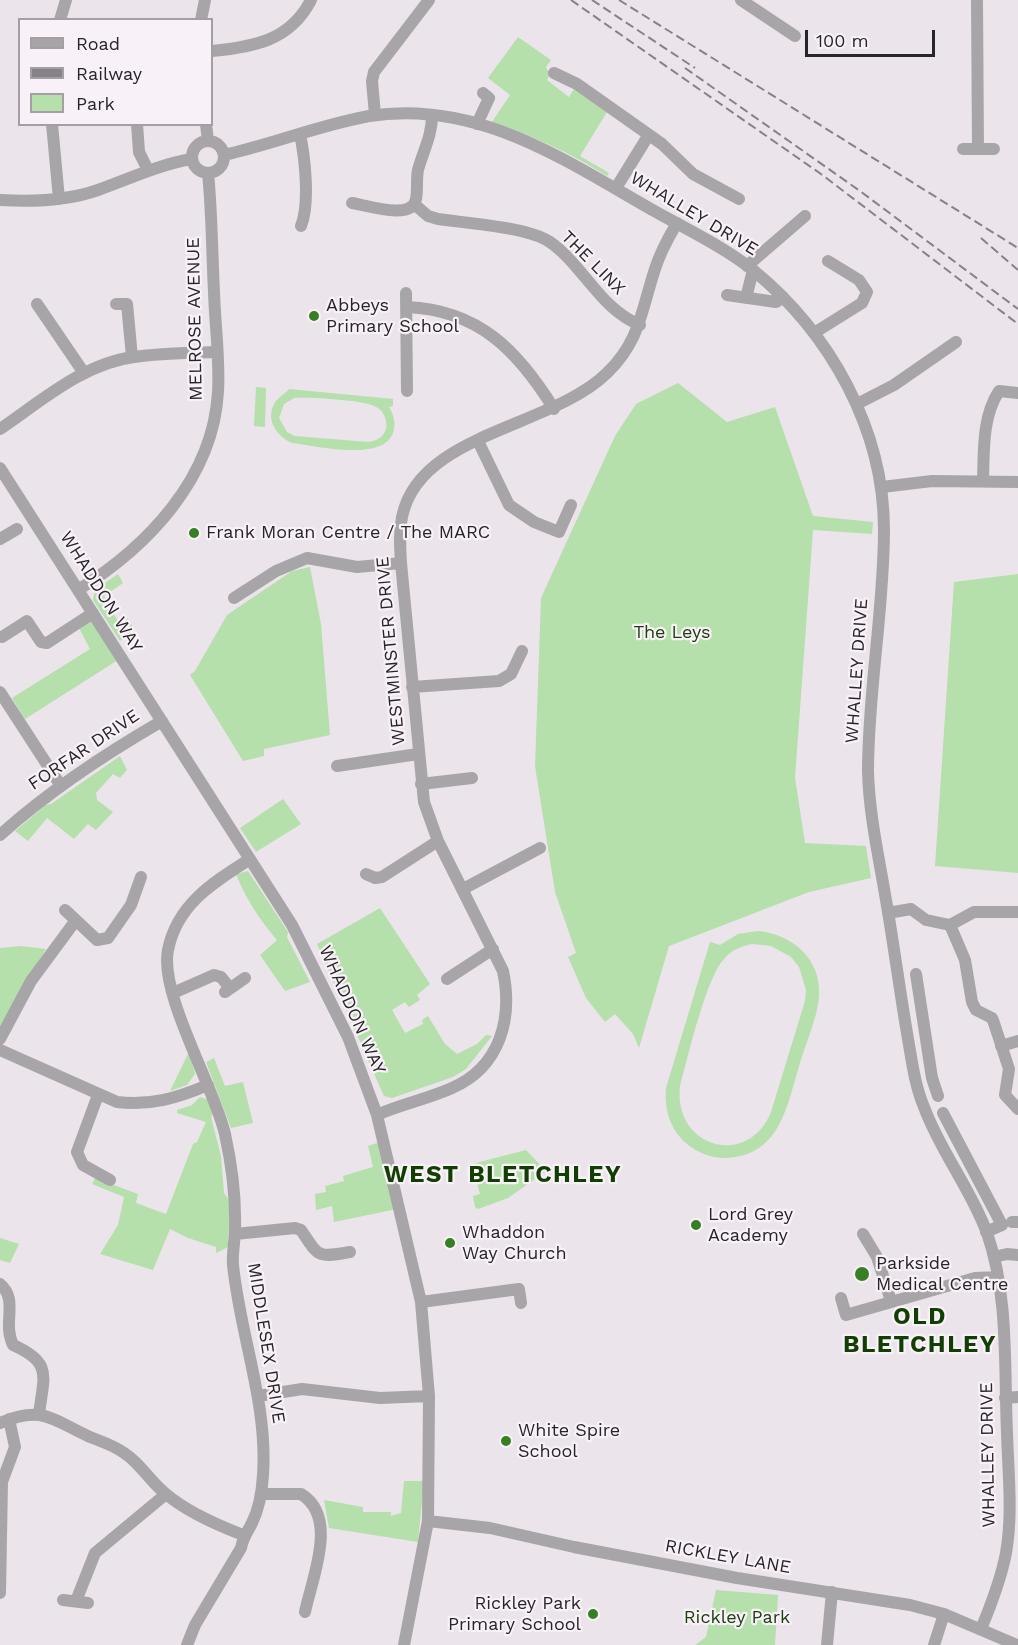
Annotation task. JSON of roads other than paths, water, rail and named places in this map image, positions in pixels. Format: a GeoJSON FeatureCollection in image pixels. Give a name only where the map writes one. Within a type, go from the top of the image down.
{"type":"FeatureCollection","features":[{"type":"Feature","properties":{"kind":"street"},"geometry":{"type":"LineString","coordinates":[[61,18],[66,0]]}},
{"type":"Feature","properties":{"kind":"street"},"geometry":{"type":"LineString","coordinates":[[201,18],[205,0]]}},
{"type":"Feature","properties":{"kind":"street"},"geometry":{"type":"LineString","coordinates":[[213,51],[250,47],[269,41],[288,30],[311,0]]}},
{"type":"Feature","properties":{"kind":"street"},"geometry":{"type":"LineString","coordinates":[[375,115],[372,81],[374,72],[429,0]]}},
{"type":"Feature","properties":{"kind":"street"},"geometry":{"type":"LineString","coordinates":[[741,0],[756,5],[795,36]]}},
{"type":"Feature","properties":{"kind":"street"},"geometry":{"type":"LineString","coordinates":[[976,0],[978,149]]}},
{"type":"Feature","properties":{"kind":"street"},"geometry":{"type":"LineString","coordinates":[[554,73],[577,84],[648,136],[693,174],[740,198]]}},
{"type":"Feature","properties":{"kind":"street"},"geometry":{"type":"LineString","coordinates":[[477,124],[489,98],[483,93]]}},
{"type":"Feature","properties":{"kind":"street","name":"WHALLEY DRIVE"},"geometry":{"type":"LineString","coordinates":[[224,155],[375,115],[432,116],[477,124],[515,135],[547,149],[616,188],[750,268],[783,297],[814,333],[840,371],[857,404],[871,443],[882,487],[884,530],[868,769],[871,809],[907,1037],[923,1106],[986,1232],[994,1257],[1012,1397],[1009,1533],[1000,1576],[981,1629]]}},
{"type":"Feature","properties":{"kind":"street"},"geometry":{"type":"LineString","coordinates":[[352,202],[398,212],[414,204],[417,176],[430,139],[432,116]]}},
{"type":"Feature","properties":{"kind":"street"},"geometry":{"type":"LineString","coordinates":[[52,126],[59,199]]}},
{"type":"Feature","properties":{"kind":"street"},"geometry":{"type":"LineString","coordinates":[[137,126],[139,152],[148,170]]}},
{"type":"Feature","properties":{"kind":"street"},"geometry":{"type":"LineString","coordinates":[[206,126],[208,141]]}},
{"type":"Feature","properties":{"kind":"street"},"geometry":{"type":"LineString","coordinates":[[300,134],[305,217],[301,226]]}},
{"type":"Feature","properties":{"kind":"street"},"geometry":{"type":"LineString","coordinates":[[616,188],[648,136]]}},
{"type":"Feature","properties":{"kind":"street"},"geometry":{"type":"LineString","coordinates":[[208,141],[220,146],[224,155],[222,165],[208,173],[199,171],[191,159],[197,144],[208,141]]}},
{"type":"Feature","properties":{"kind":"street"},"geometry":{"type":"LineString","coordinates":[[963,149],[994,149]]}},
{"type":"Feature","properties":{"kind":"street"},"geometry":{"type":"LineString","coordinates":[[0,200],[29,202],[59,199],[96,191],[148,170],[191,159]]}},
{"type":"Feature","properties":{"kind":"street","name":"MELROSE AVENUE"},"geometry":{"type":"LineString","coordinates":[[78,590],[133,550],[173,507],[203,453],[212,425],[218,393],[208,173]]}},
{"type":"Feature","properties":{"kind":"street","name":"THE LINX"},"geometry":{"type":"LineString","coordinates":[[414,204],[428,216],[438,219],[526,233],[549,242],[623,318],[640,325]]}},
{"type":"Feature","properties":{"kind":"street"},"geometry":{"type":"LineString","coordinates":[[746,298],[750,268],[805,216]]}},
{"type":"Feature","properties":{"kind":"street","name":"WESTMINSTER DRIVE"},"geometry":{"type":"LineString","coordinates":[[377,1115],[462,1084],[490,1057],[500,1040],[508,1016],[505,981],[493,949],[429,819],[418,754],[400,563],[399,537],[402,516],[416,487],[436,463],[478,441],[554,409],[584,393],[606,374],[628,350],[640,325],[654,270],[677,223]]}},
{"type":"Feature","properties":{"kind":"street"},"geometry":{"type":"LineString","coordinates":[[814,333],[862,303],[867,292],[859,280],[828,261]]}},
{"type":"Feature","properties":{"kind":"street"},"geometry":{"type":"LineString","coordinates":[[406,292],[407,391]]}},
{"type":"Feature","properties":{"kind":"street"},"geometry":{"type":"LineString","coordinates":[[727,295],[776,302],[783,297]]}},
{"type":"Feature","properties":{"kind":"street"},"geometry":{"type":"LineString","coordinates":[[37,304],[84,374]]}},
{"type":"Feature","properties":{"kind":"street"},"geometry":{"type":"LineString","coordinates":[[116,304],[127,304],[132,357]]}},
{"type":"Feature","properties":{"kind":"street"},"geometry":{"type":"LineString","coordinates":[[407,307],[444,311],[493,335],[516,355],[554,409]]}},
{"type":"Feature","properties":{"kind":"street"},"geometry":{"type":"LineString","coordinates":[[857,404],[894,385],[956,342]]}},
{"type":"Feature","properties":{"kind":"street"},"geometry":{"type":"LineString","coordinates":[[0,429],[84,374],[132,357],[217,352]]}},
{"type":"Feature","properties":{"kind":"street"},"geometry":{"type":"LineString","coordinates":[[983,481],[986,427],[993,402],[999,391],[1018,393]]}},
{"type":"Feature","properties":{"kind":"street"},"geometry":{"type":"LineString","coordinates":[[478,441],[502,496],[520,513],[559,532],[571,505]]}},
{"type":"Feature","properties":{"kind":"street","name":"WHADDON WAY"},"geometry":{"type":"LineString","coordinates":[[0,468],[250,859],[315,968],[348,1037],[377,1115],[421,1302],[429,1396],[429,1521],[404,1645]]}},
{"type":"Feature","properties":{"kind":"street"},"geometry":{"type":"LineString","coordinates":[[882,487],[932,481],[1018,482]]}},
{"type":"Feature","properties":{"kind":"street"},"geometry":{"type":"LineString","coordinates":[[0,539],[16,529]]}},
{"type":"Feature","properties":{"kind":"street"},"geometry":{"type":"LineString","coordinates":[[234,598],[276,571],[307,558],[357,567],[400,563]]}},
{"type":"Feature","properties":{"kind":"street"},"geometry":{"type":"LineString","coordinates":[[2,637],[27,621],[41,642],[47,643],[93,613]]}},
{"type":"Feature","properties":{"kind":"street"},"geometry":{"type":"LineString","coordinates":[[412,687],[499,681],[512,674],[522,651]]}},
{"type":"Feature","properties":{"kind":"street"},"geometry":{"type":"LineString","coordinates":[[0,692],[61,786]]}},
{"type":"Feature","properties":{"kind":"street","name":"FORFAR DRIVE"},"geometry":{"type":"LineString","coordinates":[[0,835],[30,808],[61,786],[162,721]]}},
{"type":"Feature","properties":{"kind":"street"},"geometry":{"type":"LineString","coordinates":[[337,765],[418,754]]}},
{"type":"Feature","properties":{"kind":"street"},"geometry":{"type":"LineString","coordinates":[[422,784],[472,778]]}},
{"type":"Feature","properties":{"kind":"street"},"geometry":{"type":"LineString","coordinates":[[366,874],[375,878],[382,877],[438,841]]}},
{"type":"Feature","properties":{"kind":"street"},"geometry":{"type":"LineString","coordinates":[[463,888],[540,848]]}},
{"type":"Feature","properties":{"kind":"street","name":"MIDDLESEX DRIVE"},"geometry":{"type":"LineString","coordinates":[[187,1645],[199,1618],[241,1548],[243,1535],[251,1526],[261,1494],[263,1438],[258,1396],[233,1263],[235,1234],[231,1163],[224,1130],[172,993],[168,971],[168,949],[175,928],[186,909],[214,881],[250,859]]}},
{"type":"Feature","properties":{"kind":"street"},"geometry":{"type":"LineString","coordinates":[[65,910],[97,940],[108,938],[131,904],[141,877]]}},
{"type":"Feature","properties":{"kind":"street"},"geometry":{"type":"LineString","coordinates":[[888,913],[911,909],[926,920],[950,925],[974,912],[1018,912]]}},
{"type":"Feature","properties":{"kind":"street"},"geometry":{"type":"LineString","coordinates":[[0,1039],[31,981],[76,920]]}},
{"type":"Feature","properties":{"kind":"street"},"geometry":{"type":"LineString","coordinates":[[950,925],[964,960],[972,1002],[976,1010],[992,1018],[1010,1078],[1005,1095],[1018,1109]]}},
{"type":"Feature","properties":{"kind":"street"},"geometry":{"type":"LineString","coordinates":[[447,979],[493,949]]}},
{"type":"Feature","properties":{"kind":"street"},"geometry":{"type":"LineString","coordinates":[[916,974],[932,1078],[938,1096]]}},
{"type":"Feature","properties":{"kind":"street"},"geometry":{"type":"LineString","coordinates":[[172,993],[214,975],[221,977],[227,991],[245,978]]}},
{"type":"Feature","properties":{"kind":"street"},"geometry":{"type":"LineString","coordinates":[[907,1037],[925,1035]]}},
{"type":"Feature","properties":{"kind":"street"},"geometry":{"type":"LineString","coordinates":[[1001,1046],[1018,1041]]}},
{"type":"Feature","properties":{"kind":"street"},"geometry":{"type":"LineString","coordinates":[[0,1050],[98,1095],[138,1104],[159,1102],[208,1085]]}},
{"type":"Feature","properties":{"kind":"street"},"geometry":{"type":"LineString","coordinates":[[98,1095],[77,1152],[83,1165],[110,1180]]}},
{"type":"Feature","properties":{"kind":"street"},"geometry":{"type":"LineString","coordinates":[[944,1113],[1009,1223],[986,1232]]}},
{"type":"Feature","properties":{"kind":"street"},"geometry":{"type":"LineString","coordinates":[[235,1234],[295,1228],[301,1230],[316,1253],[324,1256],[350,1252]]}},
{"type":"Feature","properties":{"kind":"street"},"geometry":{"type":"LineString","coordinates":[[863,1234],[877,1257],[891,1301]]}},
{"type":"Feature","properties":{"kind":"street"},"geometry":{"type":"LineString","coordinates":[[994,1257],[1006,1254],[1018,1255]]}},
{"type":"Feature","properties":{"kind":"street"},"geometry":{"type":"LineString","coordinates":[[841,1298],[846,1315],[975,1278],[998,1277]]}},
{"type":"Feature","properties":{"kind":"street"},"geometry":{"type":"LineString","coordinates":[[0,1284],[8,1296],[11,1308],[7,1326],[13,1346],[36,1356],[41,1365],[43,1377],[39,1415]]}},
{"type":"Feature","properties":{"kind":"street"},"geometry":{"type":"LineString","coordinates":[[421,1302],[519,1289],[521,1303]]}},
{"type":"Feature","properties":{"kind":"street"},"geometry":{"type":"LineString","coordinates":[[258,1396],[302,1389],[380,1398],[429,1396]]}},
{"type":"Feature","properties":{"kind":"street"},"geometry":{"type":"LineString","coordinates":[[0,1593],[3,1482],[15,1447],[5,1421],[39,1415],[60,1420],[120,1450],[134,1460],[166,1494],[222,1527],[243,1535]]}},
{"type":"Feature","properties":{"kind":"street"},"geometry":{"type":"LineString","coordinates":[[76,1601],[95,1553],[104,1543],[166,1494]]}},
{"type":"Feature","properties":{"kind":"street"},"geometry":{"type":"LineString","coordinates":[[261,1494],[301,1494],[317,1510],[321,1536],[310,1605]]}},
{"type":"Feature","properties":{"kind":"street","name":"RICKLEY LANE"},"geometry":{"type":"LineString","coordinates":[[429,1521],[490,1528],[601,1553],[910,1605],[944,1614],[1017,1645]]}},
{"type":"Feature","properties":{"kind":"street"},"geometry":{"type":"LineString","coordinates":[[827,1645],[832,1592]]}},
{"type":"Feature","properties":{"kind":"street"},"geometry":{"type":"LineString","coordinates":[[934,1645],[944,1614]]}},
{"type":"Feature","properties":{"kind":"railway"},"geometry":{"type":"LineString","coordinates":[[571,0],[821,174],[1018,324]]}},
{"type":"Feature","properties":{"kind":"railway"},"geometry":{"type":"LineString","coordinates":[[592,0],[695,68]]}},
{"type":"Feature","properties":{"kind":"railway"},"geometry":{"type":"LineString","coordinates":[[619,0],[1018,248]]}},
{"type":"Feature","properties":{"kind":"railway"},"geometry":{"type":"LineString","coordinates":[[685,68],[860,191],[1018,309]]}},
{"type":"Feature","properties":{"kind":"railway"},"geometry":{"type":"LineString","coordinates":[[981,238],[1018,270]]}},
{"type":"Feature","properties":{"kind":"place","name":"Abbeys Primary School"},"geometry":{"type":"Point","coordinates":[314,316]}},
{"type":"Feature","properties":{"kind":"place","name":"Frank Moran Centre / The MARC"},"geometry":{"type":"Point","coordinates":[194,533]}},
{"type":"Feature","properties":{"kind":"place","name":"Lord Grey Academy"},"geometry":{"type":"Point","coordinates":[696,1225]}},
{"type":"Feature","properties":{"kind":"place","name":"Whaddon Way Church"},"geometry":{"type":"Point","coordinates":[450,1243]}},
{"type":"Feature","properties":{"kind":"place","name":"Parkside Medical Centre"},"geometry":{"type":"Point","coordinates":[862,1274]}},
{"type":"Feature","properties":{"kind":"place","name":"White Spire School"},"geometry":{"type":"Point","coordinates":[506,1441]}},
{"type":"Feature","properties":{"kind":"place","name":"Rickley Park Primary School"},"geometry":{"type":"Point","coordinates":[593,1614]}},
{"type":"Feature","properties":{"kind":"district","name":"WEST BLETCHLEY"},"geometry":{"type":"Point","coordinates":[503,1175]}},
{"type":"Feature","properties":{"kind":"district","name":"OLD BLETCHLEY"},"geometry":{"type":"Point","coordinates":[920,1331]}},
{"type":"Feature","properties":{"kind":"park label","name":"The Leys"},"geometry":{"type":"Point","coordinates":[672,633]}},
{"type":"Feature","properties":{"kind":"park label","name":"Rickley Park"},"geometry":{"type":"Point","coordinates":[737,1618]}}]}
